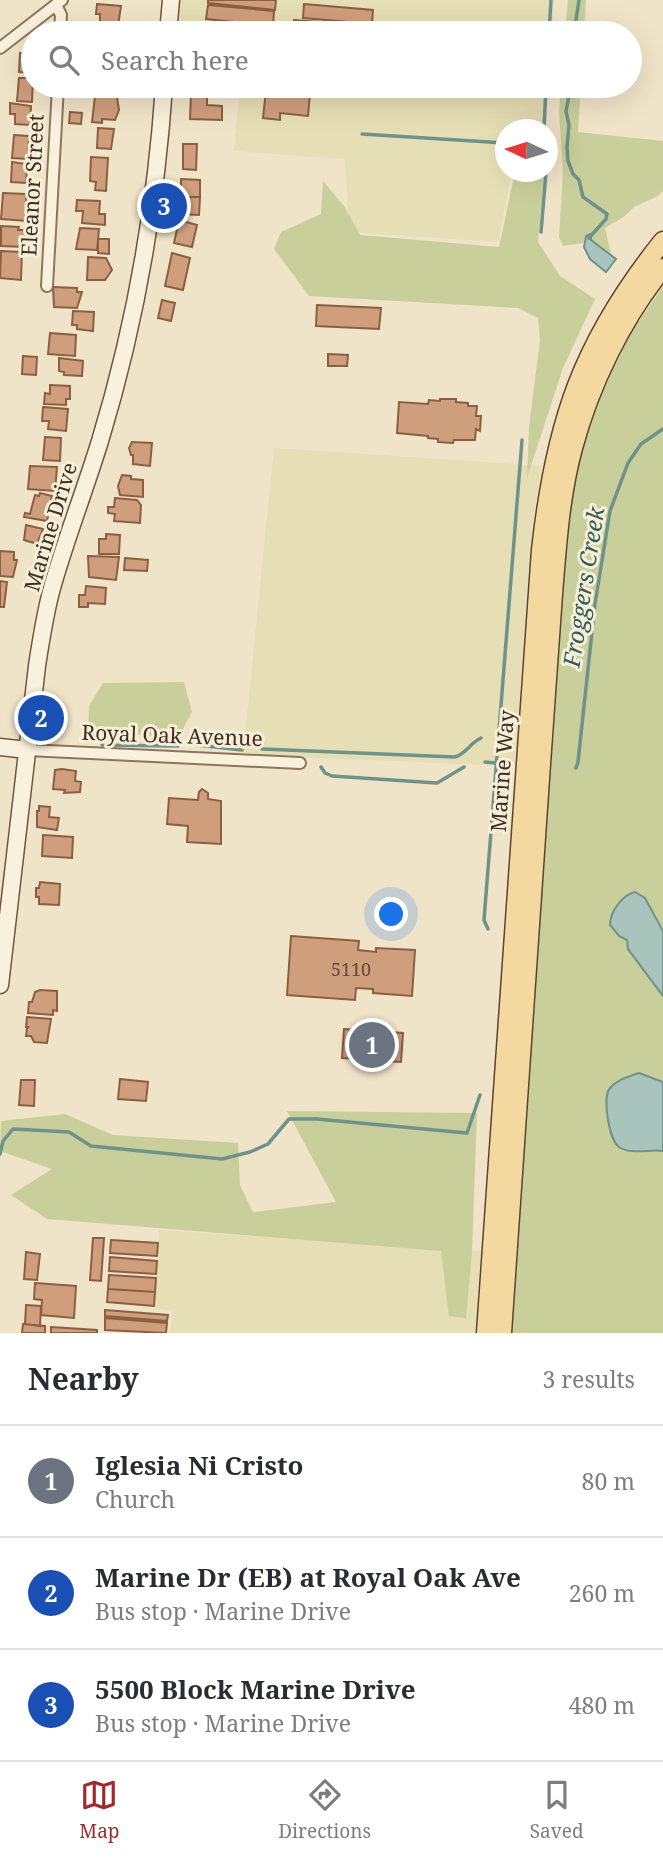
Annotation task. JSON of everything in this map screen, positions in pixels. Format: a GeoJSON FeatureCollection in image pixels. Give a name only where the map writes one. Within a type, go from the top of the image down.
{"type":"FeatureCollection","features":[{"type":"Feature","properties":{"kind":"main road","name":"Marine Way"},"geometry":{"type":"LineString","coordinates":[[486,1333],[547,491],[563,425],[583,369],[617,304],[663,241]]}},
{"type":"Feature","properties":{"kind":"main road","name":"Marine Way"},"geometry":{"type":"LineString","coordinates":[[502,1333],[547,673],[562,499],[573,447],[601,372],[645,290],[663,268]]}},
{"type":"Feature","properties":{"kind":"street"},"geometry":{"type":"LineString","coordinates":[[169,21],[171,0]]}},
{"type":"Feature","properties":{"kind":"street"},"geometry":{"type":"LineString","coordinates":[[35,21],[59,3],[61,21]]}},
{"type":"Feature","properties":{"kind":"street"},"geometry":{"type":"LineString","coordinates":[[0,48],[21,32]]}},
{"type":"Feature","properties":{"kind":"street","name":"Eleanor Street"},"geometry":{"type":"LineString","coordinates":[[47,286],[57,98]]}},
{"type":"Feature","properties":{"kind":"street","name":"Marine Drive"},"geometry":{"type":"LineString","coordinates":[[0,985],[37,666],[47,609],[100,439],[124,348],[158,167],[163,98]]}},
{"type":"Feature","properties":{"kind":"street","name":"Royal Oak Avenue"},"geometry":{"type":"LineString","coordinates":[[0,747],[300,763]]}},
{"type":"Feature","properties":{"kind":"shaded area"},"geometry":{"type":"Polygon","coordinates":[[[177,0],[554,0],[553,21],[176,21],[177,0]]]}},
{"type":"Feature","properties":{"kind":"shaded area"},"geometry":{"type":"Polygon","coordinates":[[[239,98],[547,98],[546,119],[495,119],[495,182],[510,182],[498,242],[349,232],[345,159],[234,151],[239,98]]]}},
{"type":"Feature","properties":{"kind":"shaded area"},"geometry":{"type":"Polygon","coordinates":[[[274,448],[542,466],[532,527],[515,766],[243,755],[274,448]]]}},
{"type":"Feature","properties":{"kind":"shaded area"},"geometry":{"type":"Polygon","coordinates":[[[159,1230],[481,1251],[475,1333],[170,1333],[172,1311],[154,1308],[159,1230]]]}},
{"type":"Feature","properties":{"kind":"green space"},"geometry":{"type":"Polygon","coordinates":[[[568,0],[586,0],[585,21],[566,21],[568,0]]]}},
{"type":"Feature","properties":{"kind":"green space"},"geometry":{"type":"Polygon","coordinates":[[[560,98],[580,98],[578,132],[663,141],[663,191],[634,207],[605,228],[611,254],[586,236],[583,243],[563,246],[559,237],[563,173],[560,98]]]}},
{"type":"Feature","properties":{"kind":"green space"},"geometry":{"type":"Polygon","coordinates":[[[323,181],[344,206],[360,235],[499,247],[513,182],[543,182],[538,242],[560,276],[595,299],[563,368],[527,478],[529,427],[540,340],[538,318],[518,308],[309,296],[274,249],[281,232],[321,214],[323,181]]]}},
{"type":"Feature","properties":{"kind":"green space"},"geometry":{"type":"Polygon","coordinates":[[[663,286],[663,1333],[511,1333],[546,804],[567,535],[574,484],[580,454],[601,393],[631,333],[663,286]]]}},
{"type":"Feature","properties":{"kind":"green space"},"geometry":{"type":"Polygon","coordinates":[[[184,682],[192,712],[179,737],[88,732],[89,706],[103,683],[184,682]]]}},
{"type":"Feature","properties":{"kind":"green space"},"geometry":{"type":"Polygon","coordinates":[[[287,1111],[477,1113],[472,1253],[466,1318],[449,1316],[441,1251],[47,1219],[11,1195],[52,1169],[0,1151],[1,1121],[65,1114],[113,1135],[238,1143],[240,1185],[253,1212],[336,1202],[287,1111]]]}},
{"type":"Feature","properties":{"kind":"water"},"geometry":{"type":"Polygon","coordinates":[[[591,234],[591,240],[616,259],[606,272],[590,259],[584,247],[586,236],[591,234]]]}},
{"type":"Feature","properties":{"kind":"water"},"geometry":{"type":"Polygon","coordinates":[[[635,892],[645,898],[663,931],[663,996],[628,949],[627,940],[619,936],[610,925],[618,905],[635,892]]]}},
{"type":"Feature","properties":{"kind":"water"},"geometry":{"type":"Polygon","coordinates":[[[639,1073],[663,1082],[663,1151],[624,1149],[615,1143],[612,1136],[607,1109],[610,1088],[616,1082],[639,1073]]]}},
{"type":"Feature","properties":{"kind":"building"},"geometry":{"type":"Polygon","coordinates":[[[208,0],[276,0],[275,10],[208,3],[208,0]]]}},
{"type":"Feature","properties":{"kind":"building"},"geometry":{"type":"Polygon","coordinates":[[[97,4],[121,6],[119,21],[100,21],[100,14],[96,14],[97,4]]]}},
{"type":"Feature","properties":{"kind":"building"},"geometry":{"type":"Polygon","coordinates":[[[304,4],[373,10],[372,21],[303,18],[304,4]]]}},
{"type":"Feature","properties":{"kind":"building"},"geometry":{"type":"Polygon","coordinates":[[[208,5],[274,11],[273,21],[206,19],[208,5]]]}},
{"type":"Feature","properties":{"kind":"building"},"geometry":{"type":"Polygon","coordinates":[[[21,78],[21,98],[32,98],[32,102],[17,101],[21,78]]]}},
{"type":"Feature","properties":{"kind":"building"},"geometry":{"type":"Polygon","coordinates":[[[95,98],[117,98],[119,110],[115,120],[102,119],[102,123],[92,122],[95,98]]]}},
{"type":"Feature","properties":{"kind":"building"},"geometry":{"type":"Polygon","coordinates":[[[191,98],[207,98],[207,105],[222,106],[222,120],[190,119],[191,98]]]}},
{"type":"Feature","properties":{"kind":"building"},"geometry":{"type":"Polygon","coordinates":[[[265,98],[310,98],[308,116],[280,113],[280,120],[263,118],[265,98]]]}},
{"type":"Feature","properties":{"kind":"building"},"geometry":{"type":"Polygon","coordinates":[[[10,103],[31,106],[30,125],[15,124],[15,114],[10,114],[10,103]]]}},
{"type":"Feature","properties":{"kind":"building"},"geometry":{"type":"Polygon","coordinates":[[[70,112],[82,113],[81,124],[69,123],[70,112]]]}},
{"type":"Feature","properties":{"kind":"building"},"geometry":{"type":"Polygon","coordinates":[[[98,128],[114,129],[111,149],[97,148],[98,128]]]}},
{"type":"Feature","properties":{"kind":"building"},"geometry":{"type":"Polygon","coordinates":[[[14,135],[29,136],[28,159],[12,158],[14,135]]]}},
{"type":"Feature","properties":{"kind":"building"},"geometry":{"type":"Polygon","coordinates":[[[183,144],[197,144],[196,170],[183,169],[183,144]]]}},
{"type":"Feature","properties":{"kind":"building"},"geometry":{"type":"Polygon","coordinates":[[[91,157],[108,158],[106,191],[95,190],[96,182],[90,181],[91,157]]]}},
{"type":"Feature","properties":{"kind":"building"},"geometry":{"type":"Polygon","coordinates":[[[12,162],[27,164],[26,183],[11,182],[12,162]]]}},
{"type":"Feature","properties":{"kind":"building"},"geometry":{"type":"Polygon","coordinates":[[[181,179],[200,180],[200,197],[181,197],[181,179]]]}},
{"type":"Feature","properties":{"kind":"building"},"geometry":{"type":"Polygon","coordinates":[[[3,193],[26,194],[27,221],[1,219],[3,193]]]}},
{"type":"Feature","properties":{"kind":"building"},"geometry":{"type":"Polygon","coordinates":[[[181,197],[200,197],[199,215],[180,214],[181,197]]]}},
{"type":"Feature","properties":{"kind":"building"},"geometry":{"type":"Polygon","coordinates":[[[77,200],[100,201],[99,214],[105,214],[105,225],[82,223],[83,211],[76,211],[77,200]]]}},
{"type":"Feature","properties":{"kind":"building"},"geometry":{"type":"Polygon","coordinates":[[[179,220],[197,225],[192,247],[174,243],[179,220]]]}},
{"type":"Feature","properties":{"kind":"building"},"geometry":{"type":"Polygon","coordinates":[[[1,226],[25,230],[24,247],[1,246],[1,226]]]}},
{"type":"Feature","properties":{"kind":"building"},"geometry":{"type":"Polygon","coordinates":[[[80,228],[99,229],[97,250],[76,249],[80,228]]]}},
{"type":"Feature","properties":{"kind":"building"},"geometry":{"type":"Polygon","coordinates":[[[98,239],[109,239],[109,254],[98,253],[98,239]]]}},
{"type":"Feature","properties":{"kind":"building"},"geometry":{"type":"Polygon","coordinates":[[[1,251],[22,252],[21,280],[0,278],[1,251]]]}},
{"type":"Feature","properties":{"kind":"building"},"geometry":{"type":"Polygon","coordinates":[[[172,253],[190,258],[183,290],[165,286],[172,253]]]}},
{"type":"Feature","properties":{"kind":"building"},"geometry":{"type":"Polygon","coordinates":[[[88,257],[106,258],[112,270],[105,280],[87,280],[88,257]]]}},
{"type":"Feature","properties":{"kind":"building"},"geometry":{"type":"Polygon","coordinates":[[[53,287],[77,288],[77,292],[82,292],[77,308],[54,307],[53,287]]]}},
{"type":"Feature","properties":{"kind":"building"},"geometry":{"type":"Polygon","coordinates":[[[162,300],[175,303],[171,321],[158,318],[162,300]]]}},
{"type":"Feature","properties":{"kind":"building"},"geometry":{"type":"Polygon","coordinates":[[[317,305],[381,308],[379,329],[316,326],[317,305]]]}},
{"type":"Feature","properties":{"kind":"building"},"geometry":{"type":"Polygon","coordinates":[[[73,311],[94,312],[93,331],[77,329],[77,325],[72,325],[73,311]]]}},
{"type":"Feature","properties":{"kind":"building"},"geometry":{"type":"Polygon","coordinates":[[[50,333],[76,335],[75,356],[48,354],[50,333]]]}},
{"type":"Feature","properties":{"kind":"building"},"geometry":{"type":"Polygon","coordinates":[[[328,354],[348,355],[347,366],[328,366],[328,354]]]}},
{"type":"Feature","properties":{"kind":"building"},"geometry":{"type":"Polygon","coordinates":[[[23,356],[37,357],[36,375],[22,374],[23,356]]]}},
{"type":"Feature","properties":{"kind":"building"},"geometry":{"type":"Polygon","coordinates":[[[59,358],[83,361],[82,376],[64,375],[64,372],[59,371],[59,358]]]}},
{"type":"Feature","properties":{"kind":"building"},"geometry":{"type":"Polygon","coordinates":[[[50,385],[70,386],[70,399],[66,399],[66,405],[44,404],[45,393],[50,394],[50,385]]]}},
{"type":"Feature","properties":{"kind":"building"},"geometry":{"type":"Polygon","coordinates":[[[456,399],[456,402],[468,403],[468,406],[477,406],[476,416],[481,416],[480,431],[476,429],[475,440],[438,442],[438,439],[428,436],[397,433],[399,402],[428,404],[429,400],[456,399]]]}},
{"type":"Feature","properties":{"kind":"building"},"geometry":{"type":"Polygon","coordinates":[[[43,407],[68,409],[66,431],[48,429],[49,421],[42,421],[43,407]]]}},
{"type":"Feature","properties":{"kind":"building"},"geometry":{"type":"Polygon","coordinates":[[[45,437],[61,438],[60,461],[43,460],[45,437]]]}},
{"type":"Feature","properties":{"kind":"building"},"geometry":{"type":"Polygon","coordinates":[[[132,442],[152,443],[150,466],[133,464],[133,455],[129,448],[132,442]]]}},
{"type":"Feature","properties":{"kind":"building"},"geometry":{"type":"Polygon","coordinates":[[[30,466],[57,467],[55,491],[28,489],[30,466]]]}},
{"type":"Feature","properties":{"kind":"building"},"geometry":{"type":"Polygon","coordinates":[[[122,475],[143,480],[143,497],[120,495],[118,486],[122,475]]]}},
{"type":"Feature","properties":{"kind":"building"},"geometry":{"type":"Polygon","coordinates":[[[40,493],[52,496],[47,521],[24,517],[25,513],[30,514],[35,495],[39,496],[40,493]]]}},
{"type":"Feature","properties":{"kind":"building"},"geometry":{"type":"Polygon","coordinates":[[[115,498],[137,500],[141,505],[140,523],[114,521],[115,514],[108,513],[108,507],[114,507],[115,498]]]}},
{"type":"Feature","properties":{"kind":"building"},"geometry":{"type":"Polygon","coordinates":[[[26,525],[43,529],[37,544],[24,540],[26,525]]]}},
{"type":"Feature","properties":{"kind":"building"},"geometry":{"type":"Polygon","coordinates":[[[106,534],[120,535],[119,554],[99,554],[99,539],[106,539],[106,534]]]}},
{"type":"Feature","properties":{"kind":"building"},"geometry":{"type":"Polygon","coordinates":[[[0,551],[14,552],[14,560],[17,560],[13,577],[0,576],[0,551]]]}},
{"type":"Feature","properties":{"kind":"building"},"geometry":{"type":"Polygon","coordinates":[[[88,556],[119,557],[116,580],[89,577],[88,556]]]}},
{"type":"Feature","properties":{"kind":"building"},"geometry":{"type":"Polygon","coordinates":[[[125,558],[148,560],[147,571],[124,570],[125,558]]]}},
{"type":"Feature","properties":{"kind":"building"},"geometry":{"type":"Polygon","coordinates":[[[0,581],[7,582],[4,607],[0,607],[0,581]]]}},
{"type":"Feature","properties":{"kind":"building"},"geometry":{"type":"Polygon","coordinates":[[[86,586],[106,588],[105,604],[88,603],[88,607],[79,607],[79,595],[85,595],[86,586]]]}},
{"type":"Feature","properties":{"kind":"building"},"geometry":{"type":"Polygon","coordinates":[[[55,770],[76,771],[75,781],[81,782],[80,792],[64,793],[65,790],[53,789],[55,770]]]}},
{"type":"Feature","properties":{"kind":"building"},"geometry":{"type":"Polygon","coordinates":[[[202,789],[208,793],[208,799],[221,801],[221,844],[187,842],[188,826],[167,824],[169,798],[198,800],[202,789]]]}},
{"type":"Feature","properties":{"kind":"building"},"geometry":{"type":"Polygon","coordinates":[[[39,806],[50,807],[49,817],[59,818],[57,830],[37,827],[39,806]]]}},
{"type":"Feature","properties":{"kind":"building"},"geometry":{"type":"Polygon","coordinates":[[[43,835],[73,837],[72,858],[42,856],[43,835]]]}},
{"type":"Feature","properties":{"kind":"building"},"geometry":{"type":"Polygon","coordinates":[[[40,882],[60,884],[59,905],[39,904],[36,888],[39,888],[40,882]]]}},
{"type":"Feature","properties":{"kind":"building"},"geometry":{"type":"Polygon","coordinates":[[[291,936],[359,941],[358,950],[415,950],[412,996],[373,993],[373,989],[356,988],[355,1000],[287,995],[291,936]]]}},
{"type":"Feature","properties":{"kind":"building"},"geometry":{"type":"Polygon","coordinates":[[[57,991],[57,1011],[53,1010],[53,1015],[28,1013],[29,1002],[32,1002],[35,992],[57,991]]]}},
{"type":"Feature","properties":{"kind":"building"},"geometry":{"type":"Polygon","coordinates":[[[27,1017],[51,1019],[47,1043],[34,1042],[31,1036],[26,1036],[29,1027],[26,1027],[27,1017]]]}},
{"type":"Feature","properties":{"kind":"building"},"geometry":{"type":"Polygon","coordinates":[[[344,1029],[403,1033],[401,1062],[342,1058],[344,1029]]]}},
{"type":"Feature","properties":{"kind":"building"},"geometry":{"type":"Polygon","coordinates":[[[120,1079],[148,1082],[146,1101],[118,1099],[120,1079]]]}},
{"type":"Feature","properties":{"kind":"building"},"geometry":{"type":"Polygon","coordinates":[[[21,1080],[35,1080],[34,1106],[19,1105],[21,1080]]]}},
{"type":"Feature","properties":{"kind":"building"},"geometry":{"type":"Polygon","coordinates":[[[93,1238],[104,1238],[101,1281],[90,1280],[93,1238]]]}},
{"type":"Feature","properties":{"kind":"building"},"geometry":{"type":"Polygon","coordinates":[[[111,1240],[158,1243],[157,1256],[110,1253],[111,1240]]]}},
{"type":"Feature","properties":{"kind":"building"},"geometry":{"type":"Polygon","coordinates":[[[26,1252],[40,1254],[37,1280],[24,1279],[26,1252]]]}},
{"type":"Feature","properties":{"kind":"building"},"geometry":{"type":"Polygon","coordinates":[[[110,1257],[157,1261],[156,1274],[109,1271],[110,1257]]]}},
{"type":"Feature","properties":{"kind":"building"},"geometry":{"type":"Polygon","coordinates":[[[109,1275],[156,1278],[155,1292],[108,1289],[109,1275]]]}},
{"type":"Feature","properties":{"kind":"building"},"geometry":{"type":"Polygon","coordinates":[[[35,1283],[76,1286],[74,1318],[41,1315],[42,1300],[34,1299],[35,1283]]]}},
{"type":"Feature","properties":{"kind":"building"},"geometry":{"type":"Polygon","coordinates":[[[108,1289],[155,1292],[154,1306],[107,1302],[108,1289]]]}},
{"type":"Feature","properties":{"kind":"building"},"geometry":{"type":"Polygon","coordinates":[[[26,1305],[41,1306],[40,1326],[25,1324],[26,1305]]]}},
{"type":"Feature","properties":{"kind":"building"},"geometry":{"type":"Polygon","coordinates":[[[105,1310],[168,1315],[167,1321],[105,1316],[105,1310]]]}},
{"type":"Feature","properties":{"kind":"building"},"geometry":{"type":"Polygon","coordinates":[[[105,1318],[167,1323],[166,1333],[105,1330],[105,1318]]]}},
{"type":"Feature","properties":{"kind":"building"},"geometry":{"type":"Polygon","coordinates":[[[23,1324],[45,1326],[45,1333],[22,1333],[23,1324]]]}},
{"type":"Feature","properties":{"kind":"building"},"geometry":{"type":"Polygon","coordinates":[[[51,1327],[97,1330],[97,1333],[51,1333],[51,1327]]]}},
{"type":"Feature","properties":{"kind":"waterway"},"geometry":{"type":"LineString","coordinates":[[550,21],[551,0]]}},
{"type":"Feature","properties":{"kind":"waterway"},"geometry":{"type":"LineString","coordinates":[[576,21],[579,0]]}},
{"type":"Feature","properties":{"kind":"waterway"},"geometry":{"type":"LineString","coordinates":[[544,119],[545,98]]}},
{"type":"Feature","properties":{"kind":"waterway"},"geometry":{"type":"LineString","coordinates":[[569,98],[566,111],[569,125],[568,161],[573,174],[579,180],[583,197],[607,214],[606,219],[589,238]]}},
{"type":"Feature","properties":{"kind":"waterway"},"geometry":{"type":"LineString","coordinates":[[362,134],[495,142]]}},
{"type":"Feature","properties":{"kind":"waterway"},"geometry":{"type":"LineString","coordinates":[[541,232],[545,182]]}},
{"type":"Feature","properties":{"kind":"waterway","name":"Froggers Creek"},"geometry":{"type":"LineString","coordinates":[[576,768],[595,604],[610,511],[628,463],[641,444],[663,429]]}},
{"type":"Feature","properties":{"kind":"waterway"},"geometry":{"type":"LineString","coordinates":[[488,929],[484,920],[522,440]]}},
{"type":"Feature","properties":{"kind":"waterway"},"geometry":{"type":"LineString","coordinates":[[262,749],[455,757],[481,738]]}},
{"type":"Feature","properties":{"kind":"waterway"},"geometry":{"type":"LineString","coordinates":[[102,745],[178,746]]}},
{"type":"Feature","properties":{"kind":"waterway"},"geometry":{"type":"LineString","coordinates":[[197,745],[242,750]]}},
{"type":"Feature","properties":{"kind":"waterway","name":"Froggers Creek"},"geometry":{"type":"LineString","coordinates":[[485,762],[496,763],[505,768]]}},
{"type":"Feature","properties":{"kind":"waterway"},"geometry":{"type":"LineString","coordinates":[[321,767],[325,773],[332,776],[437,783],[464,767]]}},
{"type":"Feature","properties":{"kind":"waterway","name":"Froggers Creek"},"geometry":{"type":"LineString","coordinates":[[0,1154],[3,1141],[13,1129],[69,1132],[91,1146],[222,1159],[268,1144],[289,1119],[317,1119],[467,1133],[480,1095]]}},
{"type":"Feature","properties":{"kind":"place","name":"5500 Block Marine Drive"},"geometry":{"type":"Point","coordinates":[164,206]}},
{"type":"Feature","properties":{"kind":"place","name":"Marine Dr (EB) at Royal Oak Ave"},"geometry":{"type":"Point","coordinates":[41,718]}},
{"type":"Feature","properties":{"kind":"place","name":"Iglesia Ni Cristo"},"geometry":{"type":"Point","coordinates":[372,1045]}}]}
